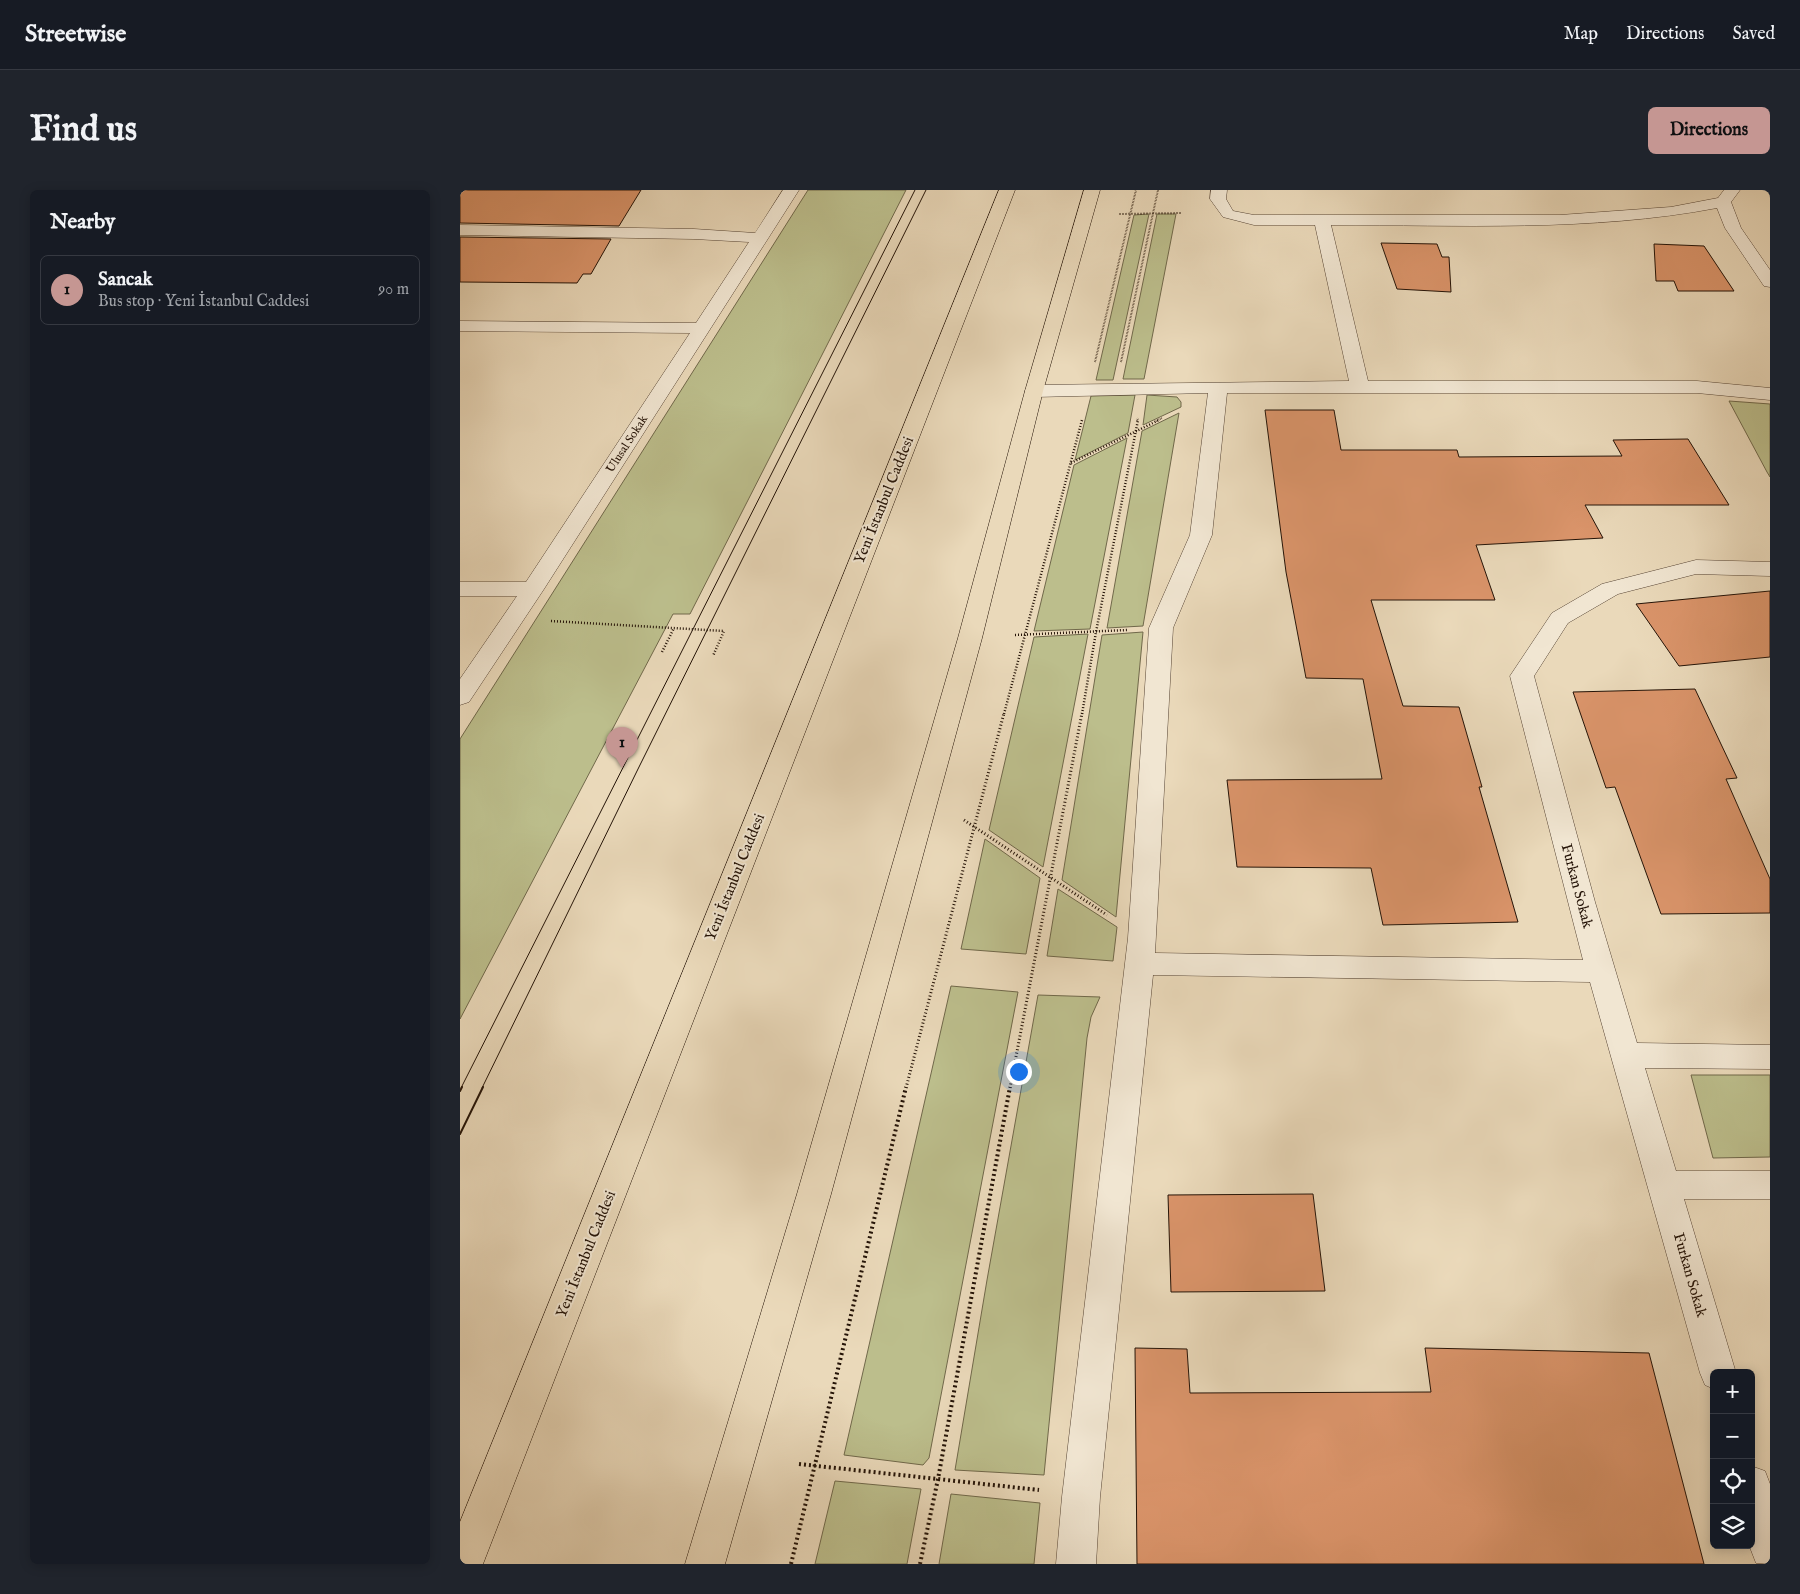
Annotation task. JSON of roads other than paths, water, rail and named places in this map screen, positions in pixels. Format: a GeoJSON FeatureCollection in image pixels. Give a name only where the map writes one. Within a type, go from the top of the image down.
{"type":"FeatureCollection","features":[{"type":"Feature","properties":{"kind":"highway","name":"Yeni İstanbul Caddesi"},"geometry":{"type":"LineString","coordinates":[[463,1564],[1007,190]]}},
{"type":"Feature","properties":{"kind":"highway"},"geometry":{"type":"LineString","coordinates":[[705,1564],[833,1127],[967,648],[1034,391],[1092,190]]}},
{"type":"Feature","properties":{"kind":"street","name":"Ulusal Sokak"},"geometry":{"type":"LineString","coordinates":[[460,696],[533,589],[791,190]]}},
{"type":"Feature","properties":{"kind":"street"},"geometry":{"type":"LineString","coordinates":[[1219,190],[1218,199],[1228,214],[1254,220],[1560,220],[1671,212],[1727,196],[1733,228],[1770,282]]}},
{"type":"Feature","properties":{"kind":"street"},"geometry":{"type":"LineString","coordinates":[[1322,220],[1360,386]]}},
{"type":"Feature","properties":{"kind":"street"},"geometry":{"type":"LineString","coordinates":[[460,230],[694,234],[760,238]]}},
{"type":"Feature","properties":{"kind":"street"},"geometry":{"type":"LineString","coordinates":[[460,326],[702,328]]}},
{"type":"Feature","properties":{"kind":"street"},"geometry":{"type":"LineString","coordinates":[[1034,391],[1360,386],[1697,387],[1770,394]]}},
{"type":"Feature","properties":{"kind":"street"},"geometry":{"type":"LineString","coordinates":[[1076,1564],[1081,1497],[1140,951],[1161,628],[1201,535],[1218,389]]}},
{"type":"Feature","properties":{"kind":"street","name":"Furkan Sokak"},"geometry":{"type":"LineString","coordinates":[[1717,1369],[1581,902],[1522,676],[1560,618],[1610,589],[1696,567],[1770,568]]}},
{"type":"Feature","properties":{"kind":"street"},"geometry":{"type":"LineString","coordinates":[[460,589],[533,589]]}},
{"type":"Feature","properties":{"kind":"street"},"geometry":{"type":"LineString","coordinates":[[1140,951],[1601,972]]}},
{"type":"Feature","properties":{"kind":"street"},"geometry":{"type":"LineString","coordinates":[[1625,1055],[1770,1057]]}},
{"type":"Feature","properties":{"kind":"street"},"geometry":{"type":"LineString","coordinates":[[1663,1185],[1770,1185]]}},
{"type":"Feature","properties":{"kind":"street"},"geometry":{"type":"LineString","coordinates":[[1755,1498],[1770,1549]]}},
{"type":"Feature","properties":{"kind":"tram line"},"geometry":{"type":"LineString","coordinates":[[461,1088],[915,190]]}},
{"type":"Feature","properties":{"kind":"tram line"},"geometry":{"type":"LineString","coordinates":[[482,1088],[638,769],[926,190]]}},
{"type":"Feature","properties":{"kind":"tram line"},"geometry":{"type":"LineString","coordinates":[[460,1091],[462,1087]]}},
{"type":"Feature","properties":{"kind":"tram line"},"geometry":{"type":"LineString","coordinates":[[460,1134],[483,1087]]}},
{"type":"Feature","properties":{"kind":"place","name":"Sancak"},"geometry":{"type":"Point","coordinates":[622,768]}}]}
